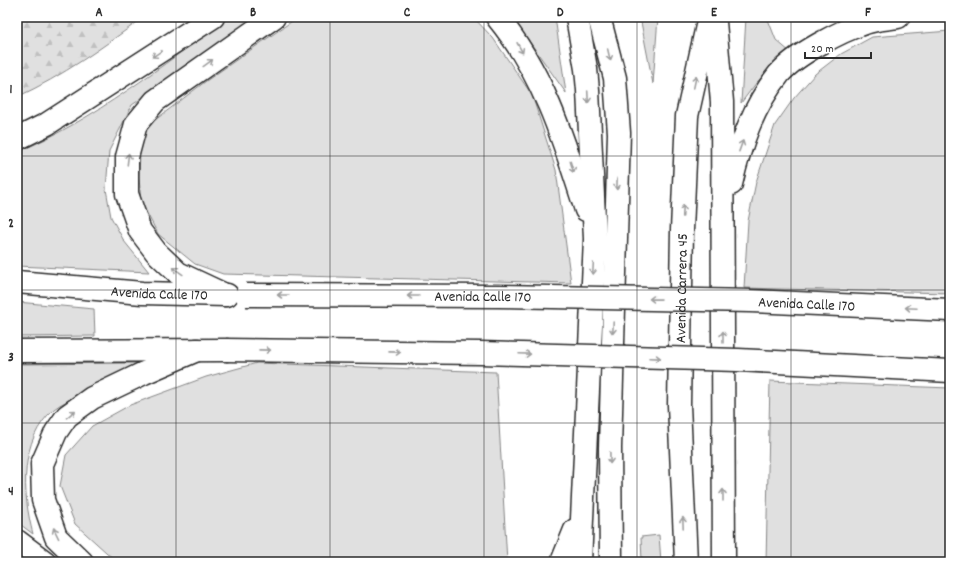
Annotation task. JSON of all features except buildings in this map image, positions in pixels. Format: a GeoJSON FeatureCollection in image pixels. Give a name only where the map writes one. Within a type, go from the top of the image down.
{"type":"FeatureCollection","features":[{"type":"Feature","properties":{"kind":"main road"},"geometry":{"type":"LineString","coordinates":[[17,139],[47,124],[213,17]]}},
{"type":"Feature","properties":{"kind":"main road"},"geometry":{"type":"LineString","coordinates":[[225,295],[178,273],[156,252],[140,231],[127,194],[127,158],[136,124],[155,101],[274,17]]}},
{"type":"Feature","properties":{"kind":"main road"},"geometry":{"type":"LineString","coordinates":[[497,17],[513,36],[548,99],[566,146],[595,239]]}},
{"type":"Feature","properties":{"kind":"main road"},"geometry":{"type":"LineString","coordinates":[[576,17],[586,69],[588,90],[595,239],[581,514],[580,562]]}},
{"type":"Feature","properties":{"kind":"main road"},"geometry":{"type":"LineString","coordinates":[[599,17],[614,78],[619,133],[610,448],[611,562]]}},
{"type":"Feature","properties":{"kind":"main road","name":"Avenida Carrera 45"},"geometry":{"type":"LineString","coordinates":[[686,562],[679,405],[682,230],[687,116],[709,17]]}},
{"type":"Feature","properties":{"kind":"main road"},"geometry":{"type":"LineString","coordinates":[[714,17],[722,102],[724,562]]}},
{"type":"Feature","properties":{"kind":"main road"},"geometry":{"type":"LineString","coordinates":[[722,225],[737,157],[753,115],[780,73],[806,53],[835,36],[866,22],[898,17]]}},
{"type":"Feature","properties":{"kind":"main road","name":"Avenida Calle 170"},"geometry":{"type":"LineString","coordinates":[[17,282],[142,293],[225,295],[515,296],[751,301],[950,310]]}},
{"type":"Feature","properties":{"kind":"main road"},"geometry":{"type":"LineString","coordinates":[[82,562],[56,537],[43,500],[42,464],[56,432],[67,416],[92,398],[197,350]]}},
{"type":"Feature","properties":{"kind":"main road"},"geometry":{"type":"LineString","coordinates":[[17,351],[226,350],[481,353],[738,360],[950,371]]}},
{"type":"Feature","properties":{"kind":"main road"},"geometry":{"type":"LineString","coordinates":[[562,562],[581,514]]}},
{"type":"Feature","properties":{"kind":"main road"},"geometry":{"type":"LineString","coordinates":[[17,540],[44,562]]}},
{"type":"Feature","properties":{"kind":"green space"},"geometry":{"type":"Polygon","coordinates":[[[144,17],[67,70],[17,97],[17,18],[144,17]]]}},
{"type":"Feature","properties":{"kind":"green space"},"geometry":{"type":"Polygon","coordinates":[[[229,17],[260,17],[132,105],[109,151],[106,189],[111,217],[124,241],[149,272],[17,266],[17,152],[46,139],[127,91],[229,17]]]}},
{"type":"Feature","properties":{"kind":"green space"},"geometry":{"type":"Polygon","coordinates":[[[298,17],[473,17],[493,38],[532,95],[556,170],[571,283],[223,274],[195,264],[158,234],[141,202],[139,177],[140,151],[146,127],[206,81],[298,17]]]}},
{"type":"Feature","properties":{"kind":"green space"},"geometry":{"type":"Polygon","coordinates":[[[512,17],[555,17],[566,93],[512,17]]]}},
{"type":"Feature","properties":{"kind":"green space"},"geometry":{"type":"Polygon","coordinates":[[[640,17],[658,17],[653,84],[640,17]]]}},
{"type":"Feature","properties":{"kind":"green space"},"geometry":{"type":"Polygon","coordinates":[[[746,17],[767,17],[776,40],[790,52],[757,82],[741,103],[746,17]]]}},
{"type":"Feature","properties":{"kind":"green space"},"geometry":{"type":"Polygon","coordinates":[[[950,31],[950,293],[744,288],[748,221],[756,182],[775,125],[794,98],[815,74],[841,54],[872,37],[950,31]]]}},
{"type":"Feature","properties":{"kind":"green space"},"geometry":{"type":"Polygon","coordinates":[[[17,302],[94,309],[95,336],[17,337],[17,302]]]}},
{"type":"Feature","properties":{"kind":"green space"},"geometry":{"type":"Polygon","coordinates":[[[137,363],[54,409],[34,436],[29,451],[26,468],[27,502],[33,534],[17,522],[17,364],[137,363]]]}},
{"type":"Feature","properties":{"kind":"green space"},"geometry":{"type":"Polygon","coordinates":[[[257,363],[496,372],[507,562],[117,562],[75,524],[60,486],[66,455],[92,426],[130,405],[206,377],[257,363]]]}},
{"type":"Feature","properties":{"kind":"green space"},"geometry":{"type":"Polygon","coordinates":[[[770,381],[950,388],[950,562],[766,562],[770,381]]]}},
{"type":"Feature","properties":{"kind":"green space"},"geometry":{"type":"Polygon","coordinates":[[[659,535],[661,562],[642,562],[641,537],[659,535]]]}}]}
